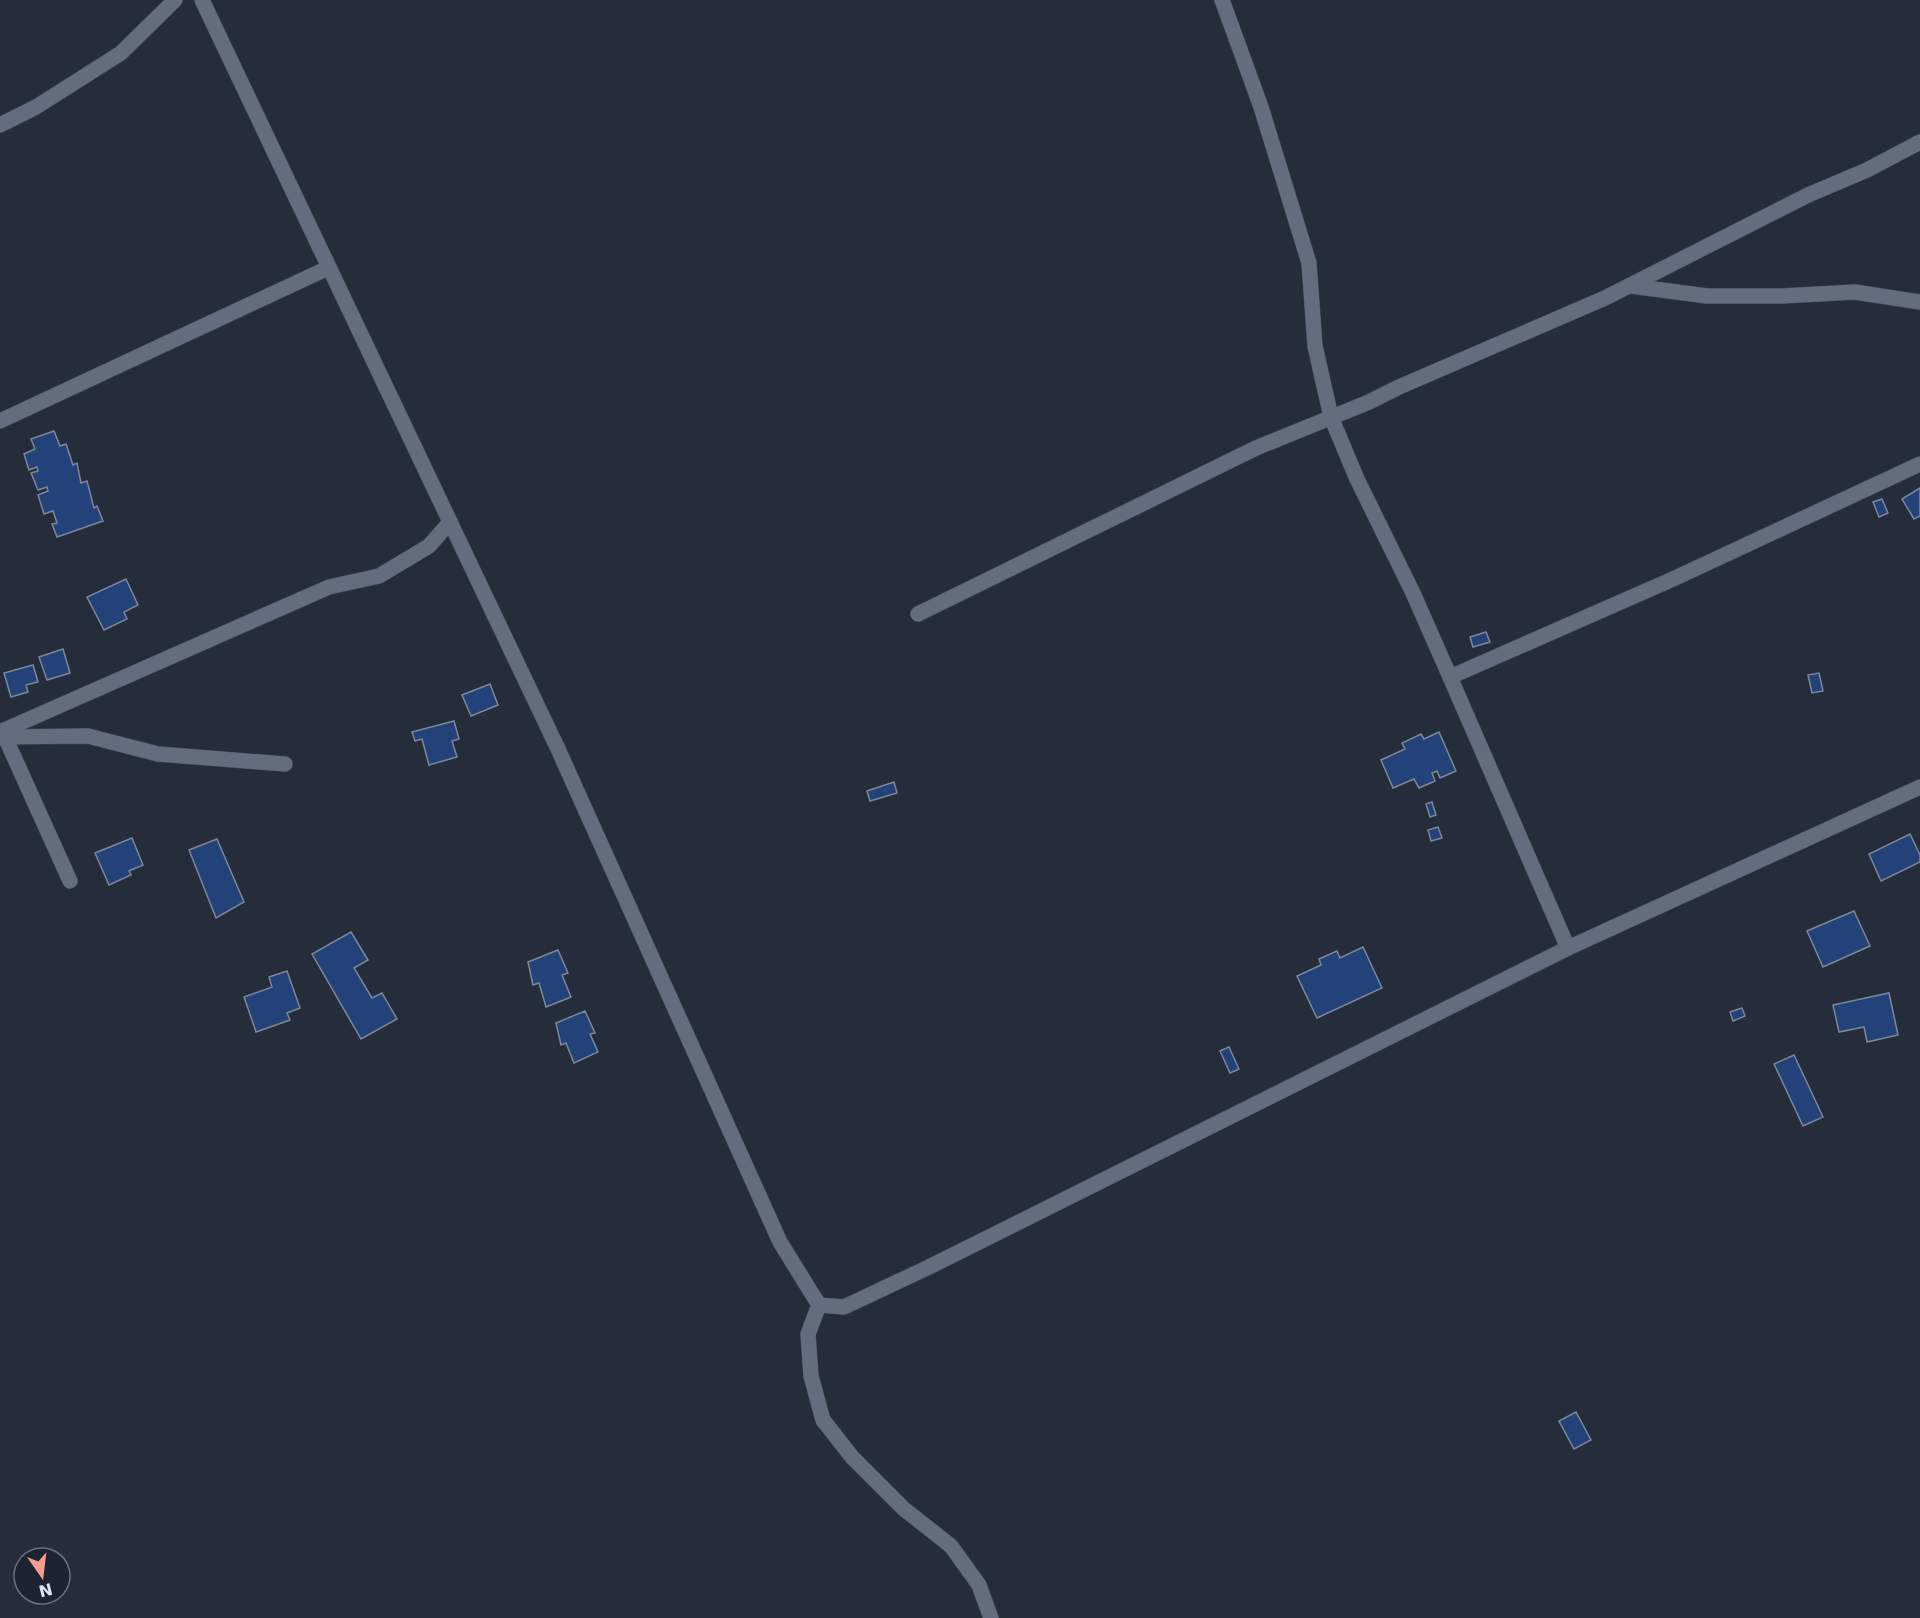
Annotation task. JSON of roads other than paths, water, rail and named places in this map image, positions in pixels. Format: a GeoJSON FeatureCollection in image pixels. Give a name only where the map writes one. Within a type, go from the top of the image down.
{"type":"FeatureCollection","features":[{"type":"Feature","properties":{"kind":"street"},"geometry":{"type":"LineString","coordinates":[[0,125],[36,107],[121,53],[175,0]]}},
{"type":"Feature","properties":{"kind":"street"},"geometry":{"type":"LineString","coordinates":[[202,0],[558,749],[780,1242],[819,1305]]}},
{"type":"Feature","properties":{"kind":"street"},"geometry":{"type":"LineString","coordinates":[[1222,0],[1261,107],[1309,263],[1315,346],[1331,417],[1357,479],[1413,593],[1568,948]]}},
{"type":"Feature","properties":{"kind":"street"},"geometry":{"type":"LineString","coordinates":[[918,614],[1235,458],[1369,402],[1631,286],[1808,195],[1867,170],[1920,142]]}},
{"type":"Feature","properties":{"kind":"street"},"geometry":{"type":"LineString","coordinates":[[0,421],[328,268]]}},
{"type":"Feature","properties":{"kind":"street"},"geometry":{"type":"LineString","coordinates":[[1631,286],[1707,296],[1782,296],[1854,292],[1920,302]]}},
{"type":"Feature","properties":{"kind":"street"},"geometry":{"type":"LineString","coordinates":[[1450,677],[1673,579],[1920,464]]}},
{"type":"Feature","properties":{"kind":"street"},"geometry":{"type":"LineString","coordinates":[[2,735],[329,587],[379,576],[429,546],[450,522]]}},
{"type":"Feature","properties":{"kind":"street"},"geometry":{"type":"LineString","coordinates":[[2,735],[88,736],[158,754],[285,764]]}},
{"type":"Feature","properties":{"kind":"street"},"geometry":{"type":"LineString","coordinates":[[2,735],[70,880]]}},
{"type":"Feature","properties":{"kind":"street"},"geometry":{"type":"LineString","coordinates":[[819,1305],[844,1307],[1568,948],[1920,787]]}},
{"type":"Feature","properties":{"kind":"street"},"geometry":{"type":"LineString","coordinates":[[819,1305],[808,1334],[811,1376],[823,1419],[852,1457],[904,1509],[951,1546],[979,1585],[991,1618]]}}]}
